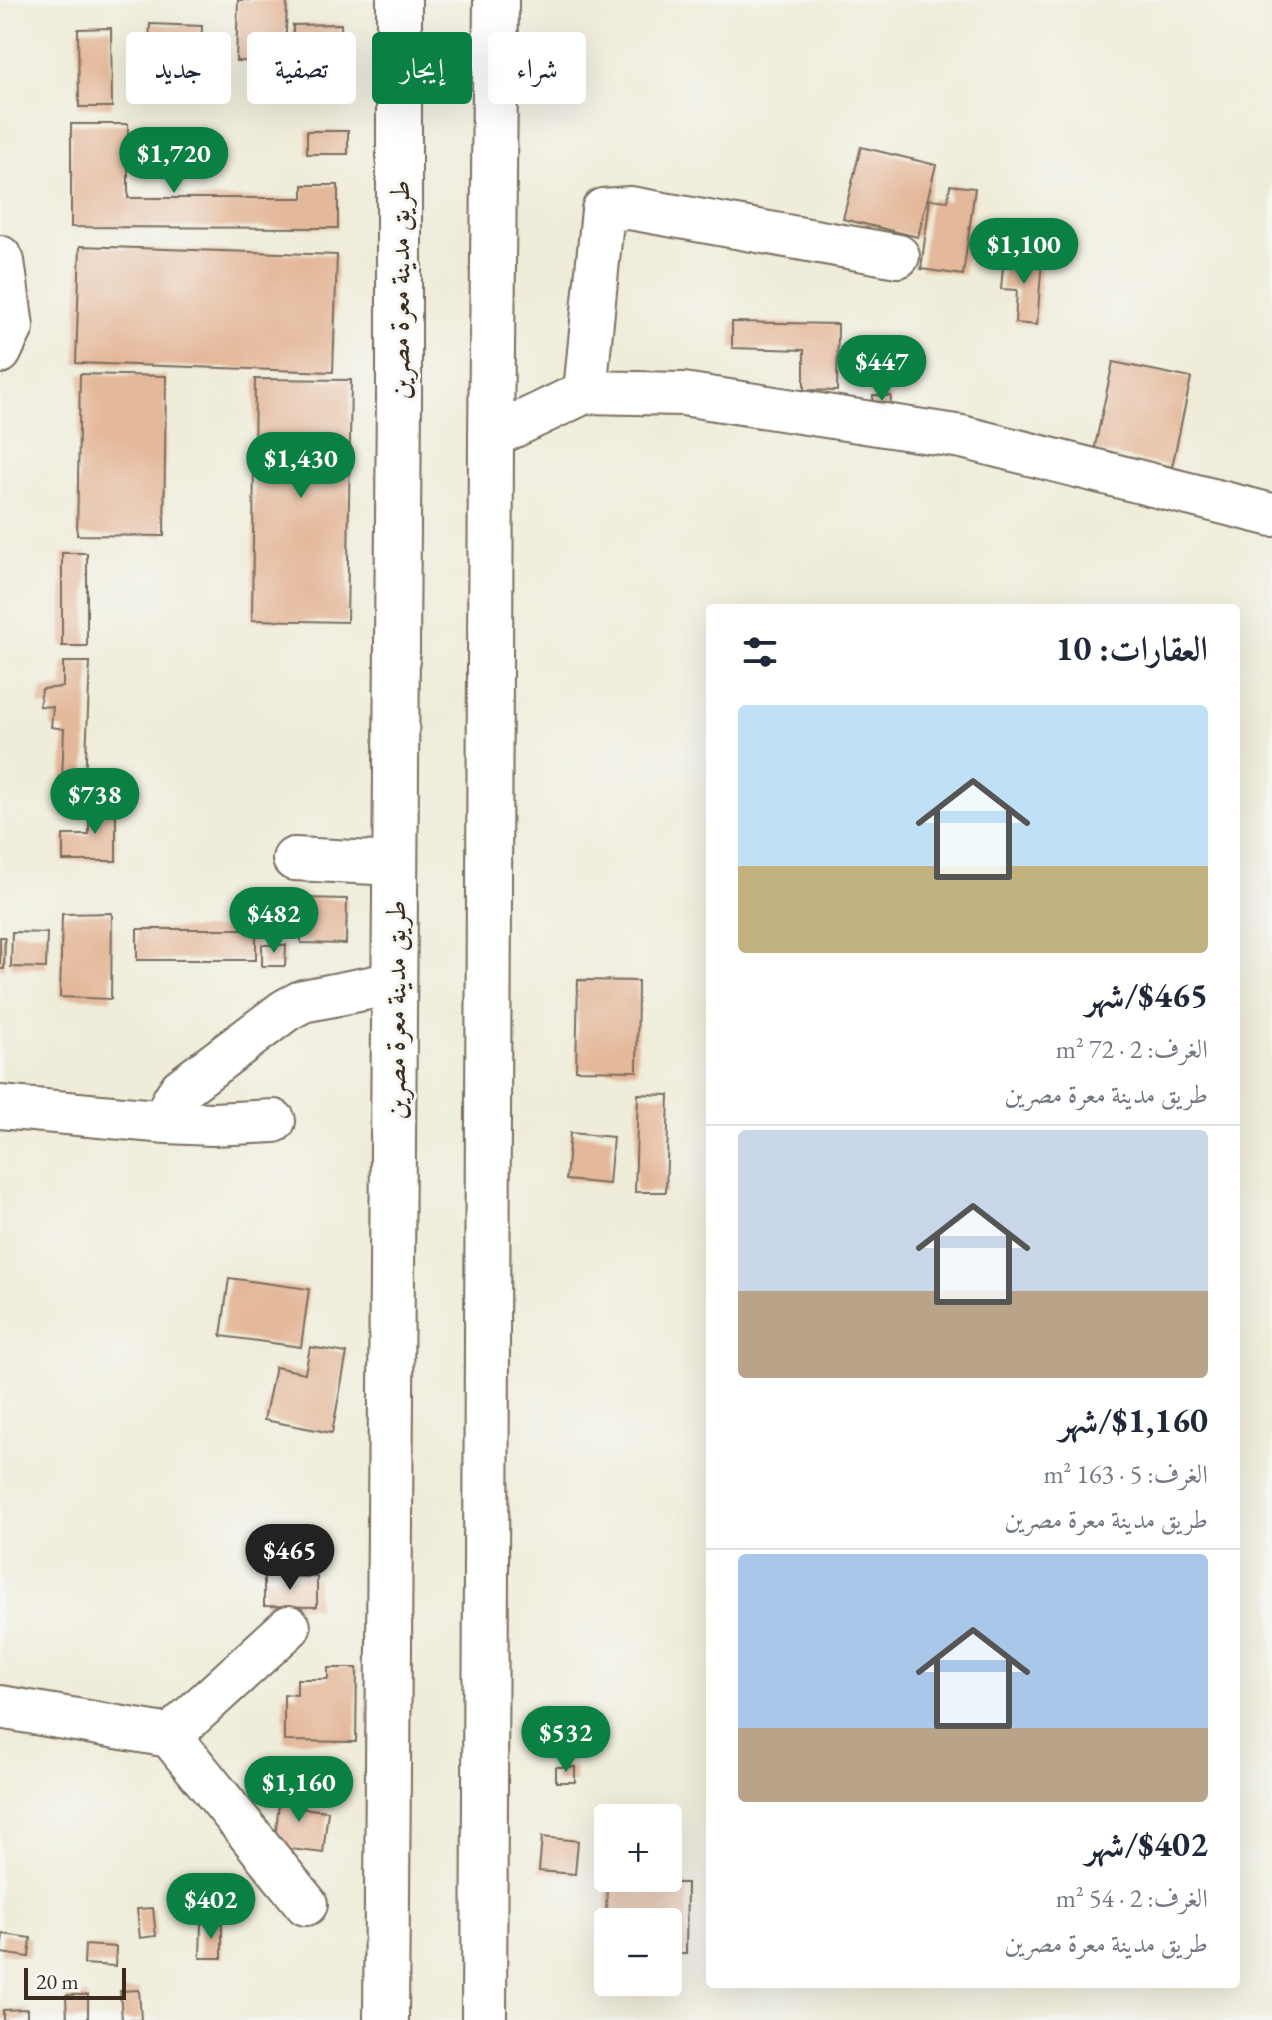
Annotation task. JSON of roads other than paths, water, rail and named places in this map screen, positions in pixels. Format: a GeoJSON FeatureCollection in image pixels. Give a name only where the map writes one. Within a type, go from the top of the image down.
{"type":"FeatureCollection","features":[{"type":"Feature","properties":{"kind":"main road","name":"طريق مدينة معرة مصرين"},"geometry":{"type":"LineString","coordinates":[[386,2020],[396,864],[399,0]]}},
{"type":"Feature","properties":{"kind":"main road"},"geometry":{"type":"LineString","coordinates":[[484,2020],[491,437],[496,0]]}},
{"type":"Feature","properties":{"kind":"street"},"geometry":{"type":"LineString","coordinates":[[585,392],[603,210],[630,208],[898,256]]}},
{"type":"Feature","properties":{"kind":"street"},"geometry":{"type":"LineString","coordinates":[[0,257],[12,327],[0,352]]}},
{"type":"Feature","properties":{"kind":"street"},"geometry":{"type":"LineString","coordinates":[[491,437],[585,392],[683,394],[962,437],[1272,515]]}},
{"type":"Feature","properties":{"kind":"street"},"geometry":{"type":"LineString","coordinates":[[294,859],[396,864]]}},
{"type":"Feature","properties":{"kind":"street"},"geometry":{"type":"LineString","coordinates":[[167,1122],[168,1111],[181,1089],[286,1010],[303,1001],[395,983]]}},
{"type":"Feature","properties":{"kind":"street"},"geometry":{"type":"LineString","coordinates":[[0,1107],[167,1122],[212,1124],[274,1121]]}},
{"type":"Feature","properties":{"kind":"street"},"geometry":{"type":"LineString","coordinates":[[170,1736],[289,1627]]}},
{"type":"Feature","properties":{"kind":"street"},"geometry":{"type":"LineString","coordinates":[[0,1707],[170,1736],[306,1904]]}}]}
